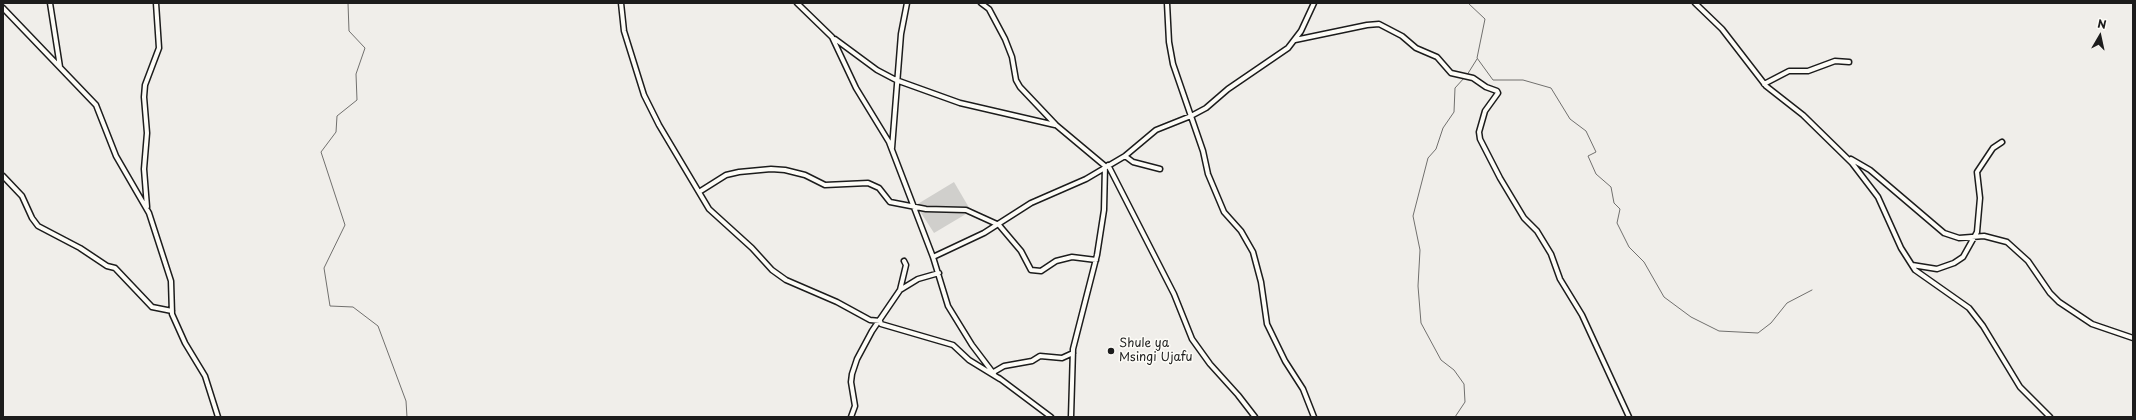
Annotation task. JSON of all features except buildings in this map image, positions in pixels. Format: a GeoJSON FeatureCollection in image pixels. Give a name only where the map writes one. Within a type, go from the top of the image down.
{"type":"FeatureCollection","features":[{"type":"Feature","properties":{"kind":"street"},"geometry":{"type":"LineString","coordinates":[[50,3],[60,68]]}},
{"type":"Feature","properties":{"kind":"street"},"geometry":{"type":"LineString","coordinates":[[147,210],[144,169],[147,134],[144,97],[145,85],[159,48],[156,3]]}},
{"type":"Feature","properties":{"kind":"street"},"geometry":{"type":"LineString","coordinates":[[621,3],[624,31],[644,95],[659,125],[709,209],[752,248],[774,272],[792,283],[836,302],[870,320],[880,320]]}},
{"type":"Feature","properties":{"kind":"street"},"geometry":{"type":"LineString","coordinates":[[797,3],[832,37],[877,70],[896,80],[960,103],[1056,125]]}},
{"type":"Feature","properties":{"kind":"street"},"geometry":{"type":"LineString","coordinates":[[892,148],[896,80],[901,34],[907,3]]}},
{"type":"Feature","properties":{"kind":"street"},"geometry":{"type":"LineString","coordinates":[[981,3],[988,9],[1006,39],[1018,84],[1056,125],[1106,166],[1174,294],[1192,339],[1210,364],[1255,417]]}},
{"type":"Feature","properties":{"kind":"street"},"geometry":{"type":"LineString","coordinates":[[1168,3],[1168,40],[1173,64],[1203,151],[1208,174],[1217,197],[1228,217],[1244,236],[1255,256],[1262,282],[1267,324],[1285,361],[1303,389],[1314,417]]}},
{"type":"Feature","properties":{"kind":"street"},"geometry":{"type":"LineString","coordinates":[[933,257],[971,240],[998,225],[1031,203],[1080,182],[1125,156],[1156,130],[1191,116],[1281,54],[1295,40],[1314,3]]}},
{"type":"Feature","properties":{"kind":"street"},"geometry":{"type":"LineString","coordinates":[[1695,3],[1717,24],[1764,84],[1803,115],[1847,157],[1878,197],[1894,233],[1912,265],[1928,280],[1947,291],[1969,308],[1983,326],[2020,387],[2041,406],[2050,417]]}},
{"type":"Feature","properties":{"kind":"street"},"geometry":{"type":"LineString","coordinates":[[3,8],[94,102],[116,156],[147,210],[161,247],[162,256],[171,281],[172,311],[185,343],[205,376],[218,417]]}},
{"type":"Feature","properties":{"kind":"street"},"geometry":{"type":"LineString","coordinates":[[1295,40],[1367,25],[1379,24],[1402,36],[1416,48],[1437,57],[1451,73],[1473,78],[1486,87],[1498,91],[1485,111],[1479,132],[1480,139],[1500,178],[1513,197],[1524,218],[1537,231],[1551,254],[1560,279],[1582,316],[1629,417]]}},
{"type":"Feature","properties":{"kind":"street"},"geometry":{"type":"LineString","coordinates":[[832,37],[856,88],[892,148],[939,273],[951,312],[992,373],[1050,417]]}},
{"type":"Feature","properties":{"kind":"street"},"geometry":{"type":"LineString","coordinates":[[1764,84],[1789,71],[1803,72],[1835,61],[1849,62]]}},
{"type":"Feature","properties":{"kind":"street"},"geometry":{"type":"LineString","coordinates":[[1912,265],[1937,269],[1954,263],[1963,257],[1975,237],[1977,228],[1980,198],[1977,172],[1989,152],[2002,142]]}},
{"type":"Feature","properties":{"kind":"street"},"geometry":{"type":"LineString","coordinates":[[1125,156],[1133,162],[1160,169]]}},
{"type":"Feature","properties":{"kind":"street"},"geometry":{"type":"LineString","coordinates":[[1847,157],[1870,170],[1944,233],[1959,238],[1984,236],[2007,242],[2015,247],[2028,261],[2054,298],[2084,320],[2133,338]]}},
{"type":"Feature","properties":{"kind":"street"},"geometry":{"type":"LineString","coordinates":[[1071,417],[1073,353],[1096,260],[1104,210],[1106,166]]}},
{"type":"Feature","properties":{"kind":"street"},"geometry":{"type":"LineString","coordinates":[[699,192],[726,175],[739,172],[779,169],[805,175],[825,185],[860,182],[871,184],[879,188],[890,202],[914,205],[926,209],[966,210],[998,225],[1021,251],[1031,270],[1041,270],[1056,261],[1072,257],[1096,260]]}},
{"type":"Feature","properties":{"kind":"street"},"geometry":{"type":"LineString","coordinates":[[3,176],[22,196],[32,218],[38,226],[64,241],[80,248],[107,266],[115,268],[152,307],[172,311]]}},
{"type":"Feature","properties":{"kind":"street"},"geometry":{"type":"LineString","coordinates":[[1977,228],[1984,236]]}},
{"type":"Feature","properties":{"kind":"street"},"geometry":{"type":"LineString","coordinates":[[851,417],[855,406],[851,382],[852,374],[866,341],[900,290],[906,265],[904,261]]}},
{"type":"Feature","properties":{"kind":"street"},"geometry":{"type":"LineString","coordinates":[[900,290],[918,279],[939,273]]}},
{"type":"Feature","properties":{"kind":"street"},"geometry":{"type":"LineString","coordinates":[[880,320],[882,324],[953,345],[969,360],[1000,379]]}},
{"type":"Feature","properties":{"kind":"street"},"geometry":{"type":"LineString","coordinates":[[992,373],[1004,366],[1033,361],[1040,356],[1062,358],[1073,353]]}},
{"type":"Feature","properties":{"kind":"shaded area"},"geometry":{"type":"Polygon","coordinates":[[[954,182],[971,211],[934,233],[916,205],[954,182]]]}},
{"type":"Feature","properties":{"kind":"waterway"},"geometry":{"type":"LineString","coordinates":[[348,3],[349,31],[365,48],[356,74],[357,100],[337,116],[336,132],[321,152],[345,225],[324,268],[330,306],[353,307],[378,326],[406,401],[407,417]]}},
{"type":"Feature","properties":{"kind":"waterway"},"geometry":{"type":"LineString","coordinates":[[1468,3],[1485,19],[1477,58],[1493,80],[1523,80],[1551,88],[1570,119],[1586,131],[1596,152],[1588,156],[1596,174],[1611,187],[1614,203],[1620,209],[1617,223],[1629,247],[1644,262],[1664,297],[1691,317],[1719,331],[1758,333],[1771,323],[1787,303],[1812,290]]}},
{"type":"Feature","properties":{"kind":"waterway"},"geometry":{"type":"LineString","coordinates":[[1467,75],[1477,59]]}},
{"type":"Feature","properties":{"kind":"waterway"},"geometry":{"type":"LineString","coordinates":[[1455,417],[1465,402],[1464,384],[1454,370],[1441,360],[1421,323],[1418,286],[1420,250],[1413,216],[1428,158],[1436,149],[1443,128],[1454,112],[1455,88],[1465,77]]}},
{"type":"Feature","properties":{"kind":"place","name":"Shule ya Msingi Ujafu"},"geometry":{"type":"Point","coordinates":[1111,351]}}]}
